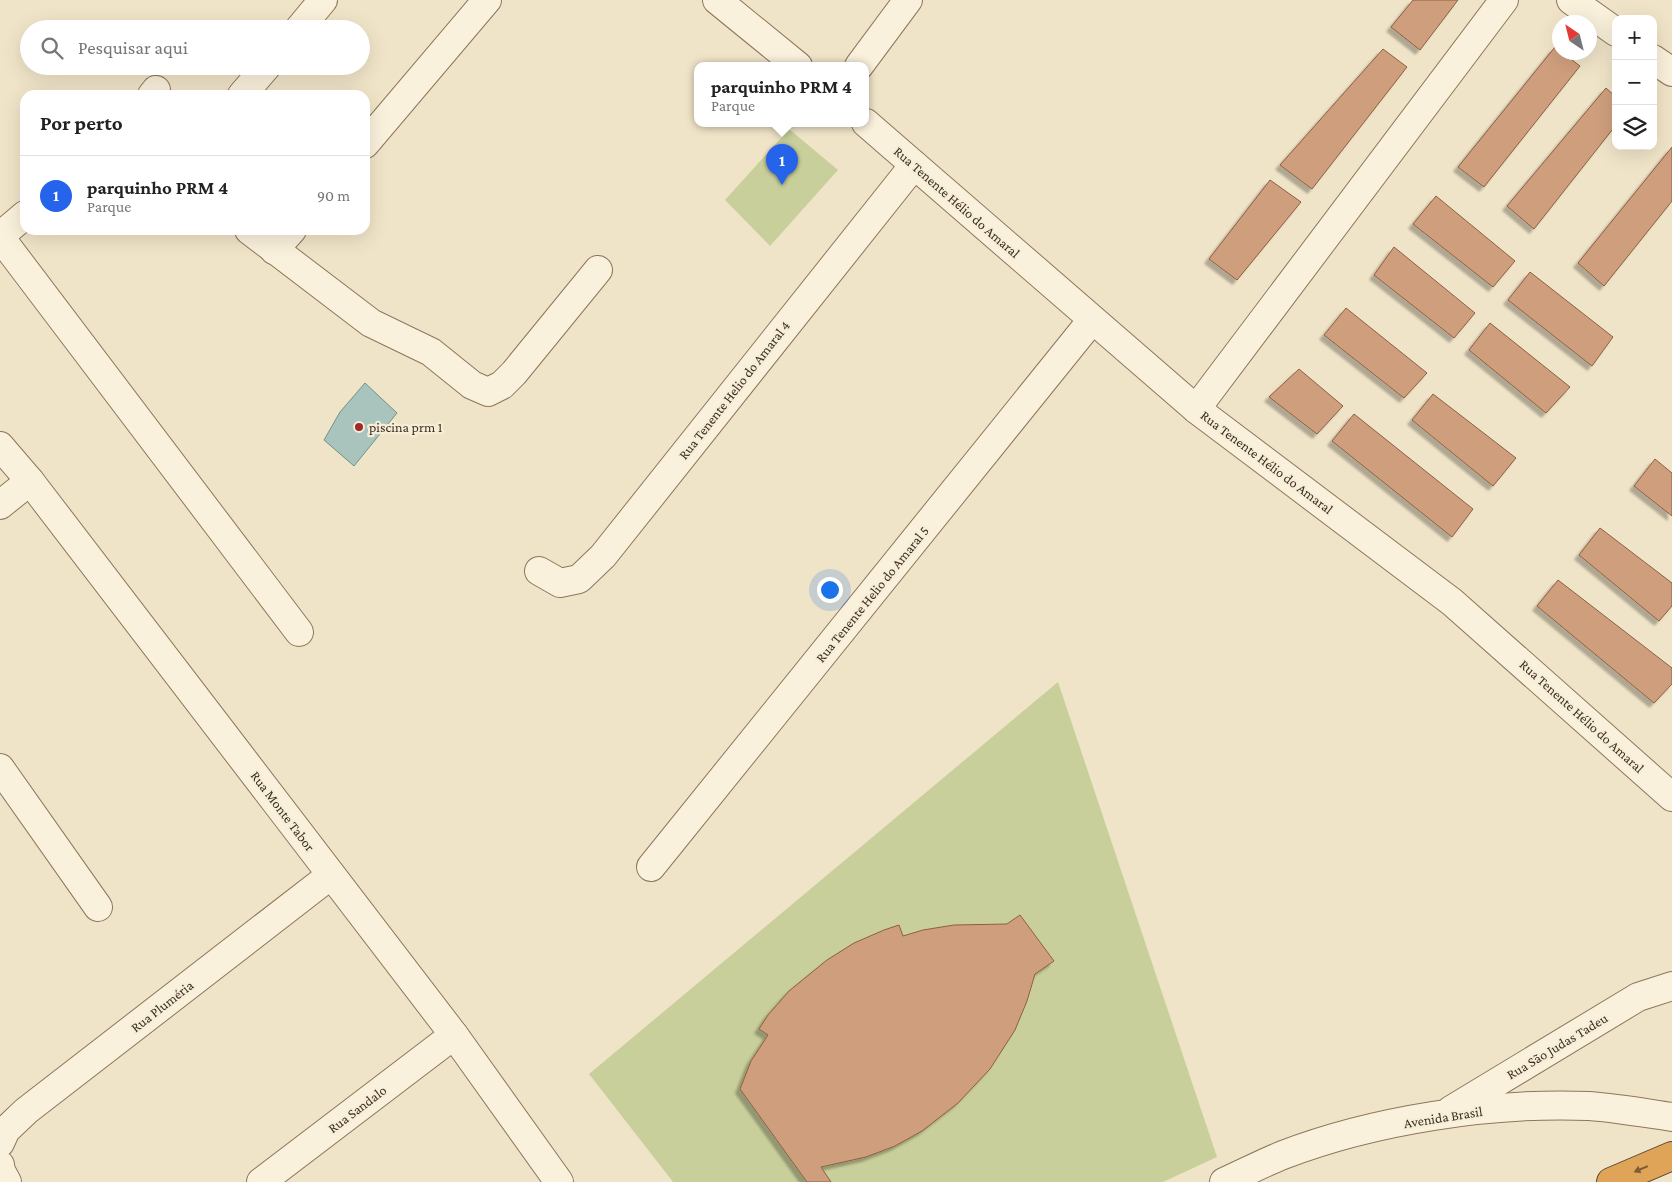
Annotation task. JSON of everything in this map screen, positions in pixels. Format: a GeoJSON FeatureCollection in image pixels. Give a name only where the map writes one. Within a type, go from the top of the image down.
{"type":"FeatureCollection","features":[{"type":"Feature","properties":{"kind":"highway"},"geometry":{"type":"LineString","coordinates":[[1611,1182],[1672,1156]]}},
{"type":"Feature","properties":{"kind":"street"},"geometry":{"type":"LineString","coordinates":[[306,20],[323,0]]}},
{"type":"Feature","properties":{"kind":"street"},"geometry":{"type":"LineString","coordinates":[[718,0],[793,62]]}},
{"type":"Feature","properties":{"kind":"street"},"geometry":{"type":"LineString","coordinates":[[862,62],[908,0]]}},
{"type":"Feature","properties":{"kind":"street"},"geometry":{"type":"LineString","coordinates":[[1196,409],[1504,0]]}},
{"type":"Feature","properties":{"kind":"street"},"geometry":{"type":"LineString","coordinates":[[1571,0],[1612,29]]}},
{"type":"Feature","properties":{"kind":"street"},"geometry":{"type":"LineString","coordinates":[[370,138],[476,4]]}},
{"type":"Feature","properties":{"kind":"street"},"geometry":{"type":"LineString","coordinates":[[1654,60],[1672,72]]}},
{"type":"Feature","properties":{"kind":"street"},"geometry":{"type":"LineString","coordinates":[[246,90],[259,75]]}},
{"type":"Feature","properties":{"kind":"street","name":"Rua Tenente Hélio do Amaral"},"geometry":{"type":"LineString","coordinates":[[869,126],[1196,409],[1452,602],[1672,797]]}},
{"type":"Feature","properties":{"kind":"street","name":"Rua Tenente Helio do Amaral 4"},"geometry":{"type":"LineString","coordinates":[[539,571],[560,582],[579,579],[603,556],[914,165]]}},
{"type":"Feature","properties":{"kind":"street"},"geometry":{"type":"LineString","coordinates":[[20,219],[0,237],[299,632]]}},
{"type":"Feature","properties":{"kind":"street"},"geometry":{"type":"LineString","coordinates":[[266,235],[283,240],[370,323],[431,352],[472,385],[488,392],[502,385],[514,373],[598,270]]}},
{"type":"Feature","properties":{"kind":"street","name":"Rua Tenente Helio do Amaral 5"},"geometry":{"type":"LineString","coordinates":[[651,867],[1092,320]]}},
{"type":"Feature","properties":{"kind":"street","name":"Rua Monte Tabor"},"geometry":{"type":"LineString","coordinates":[[0,446],[30,481],[454,1035],[559,1182]]}},
{"type":"Feature","properties":{"kind":"street"},"geometry":{"type":"LineString","coordinates":[[0,504],[30,481]]}},
{"type":"Feature","properties":{"kind":"street"},"geometry":{"type":"LineString","coordinates":[[0,768],[98,907]]}},
{"type":"Feature","properties":{"kind":"street","name":"Rua Pluméria"},"geometry":{"type":"LineString","coordinates":[[0,1143],[6,1130],[26,1111],[331,876]]}},
{"type":"Feature","properties":{"kind":"street","name":"Rua São Judas Tadeu"},"geometry":{"type":"LineString","coordinates":[[1446,1114],[1638,997],[1672,986]]}},
{"type":"Feature","properties":{"kind":"street","name":"Rua Sandalo"},"geometry":{"type":"LineString","coordinates":[[261,1182],[454,1035]]}},
{"type":"Feature","properties":{"kind":"street","name":"Avenida Brasil"},"geometry":{"type":"LineString","coordinates":[[1224,1182],[1284,1155],[1352,1133],[1446,1114],[1520,1107],[1590,1106],[1672,1117]]}},
{"type":"Feature","properties":{"kind":"street"},"geometry":{"type":"LineString","coordinates":[[0,1165],[7,1182]]}},
{"type":"Feature","properties":{"kind":"green space"},"geometry":{"type":"Polygon","coordinates":[[[789,129],[838,170],[770,246],[725,200],[789,129]]]}},
{"type":"Feature","properties":{"kind":"green space"},"geometry":{"type":"Polygon","coordinates":[[[1058,682],[1217,1157],[1163,1182],[673,1182],[589,1074],[1058,682]]]}},
{"type":"Feature","properties":{"kind":"water","name":"piscina prm 1"},"geometry":{"type":"Polygon","coordinates":[[[365,383],[397,413],[354,466],[324,440],[340,412],[365,383]]]}},
{"type":"Feature","properties":{"kind":"building"},"geometry":{"type":"Polygon","coordinates":[[[1413,0],[1458,0],[1420,50],[1391,27],[1413,0]]]}},
{"type":"Feature","properties":{"kind":"building"},"geometry":{"type":"Polygon","coordinates":[[[1383,49],[1407,67],[1312,189],[1280,165],[1383,49]]]}},
{"type":"Feature","properties":{"kind":"building"},"geometry":{"type":"Polygon","coordinates":[[[1552,51],[1552,60],[1572,60],[1580,66],[1484,187],[1458,167],[1552,51]]]}},
{"type":"Feature","properties":{"kind":"building"},"geometry":{"type":"Polygon","coordinates":[[[1606,88],[1612,93],[1612,130],[1534,229],[1507,206],[1606,88]]]}},
{"type":"Feature","properties":{"kind":"building"},"geometry":{"type":"Polygon","coordinates":[[[1672,147],[1672,201],[1604,286],[1578,263],[1672,147]]]}},
{"type":"Feature","properties":{"kind":"building"},"geometry":{"type":"Polygon","coordinates":[[[1270,180],[1301,202],[1237,280],[1209,259],[1270,180]]]}},
{"type":"Feature","properties":{"kind":"building"},"geometry":{"type":"Polygon","coordinates":[[[1436,196],[1515,261],[1493,287],[1413,224],[1436,196]]]}},
{"type":"Feature","properties":{"kind":"building"},"geometry":{"type":"Polygon","coordinates":[[[1394,247],[1475,313],[1454,338],[1374,275],[1394,247]]]}},
{"type":"Feature","properties":{"kind":"building"},"geometry":{"type":"Polygon","coordinates":[[[1530,272],[1613,337],[1592,366],[1508,300],[1530,272]]]}},
{"type":"Feature","properties":{"kind":"building"},"geometry":{"type":"Polygon","coordinates":[[[1346,308],[1427,373],[1404,398],[1324,335],[1346,308]]]}},
{"type":"Feature","properties":{"kind":"building"},"geometry":{"type":"Polygon","coordinates":[[[1490,323],[1570,387],[1546,413],[1469,350],[1490,323]]]}},
{"type":"Feature","properties":{"kind":"building"},"geometry":{"type":"Polygon","coordinates":[[[1299,369],[1343,406],[1317,434],[1269,397],[1299,369]]]}},
{"type":"Feature","properties":{"kind":"building"},"geometry":{"type":"Polygon","coordinates":[[[1433,394],[1516,458],[1493,486],[1412,420],[1433,394]]]}},
{"type":"Feature","properties":{"kind":"building"},"geometry":{"type":"Polygon","coordinates":[[[1354,414],[1473,509],[1452,537],[1332,441],[1354,414]]]}},
{"type":"Feature","properties":{"kind":"building"},"geometry":{"type":"Polygon","coordinates":[[[1655,459],[1672,473],[1672,516],[1634,486],[1655,459]]]}},
{"type":"Feature","properties":{"kind":"building"},"geometry":{"type":"Polygon","coordinates":[[[1600,528],[1672,583],[1672,606],[1659,621],[1579,555],[1600,528]]]}},
{"type":"Feature","properties":{"kind":"building"},"geometry":{"type":"Polygon","coordinates":[[[1558,580],[1672,668],[1672,684],[1654,703],[1537,606],[1558,580]]]}},
{"type":"Feature","properties":{"kind":"building"},"geometry":{"type":"Polygon","coordinates":[[[1020,915],[1054,961],[1035,974],[1027,1001],[1015,1030],[990,1069],[958,1103],[922,1131],[895,1146],[866,1157],[821,1167],[831,1182],[807,1182],[740,1089],[751,1061],[768,1035],[759,1029],[768,1015],[789,991],[827,960],[854,943],[884,930],[899,925],[903,936],[923,930],[954,925],[1007,924],[1020,915]]]}},
{"type":"Feature","properties":{"kind":"place","name":"parquinho PRM 4"},"geometry":{"type":"Point","coordinates":[782,185]}},
{"type":"Feature","properties":{"kind":"place","name":"piscina prm 1"},"geometry":{"type":"Point","coordinates":[359,427]}}]}
